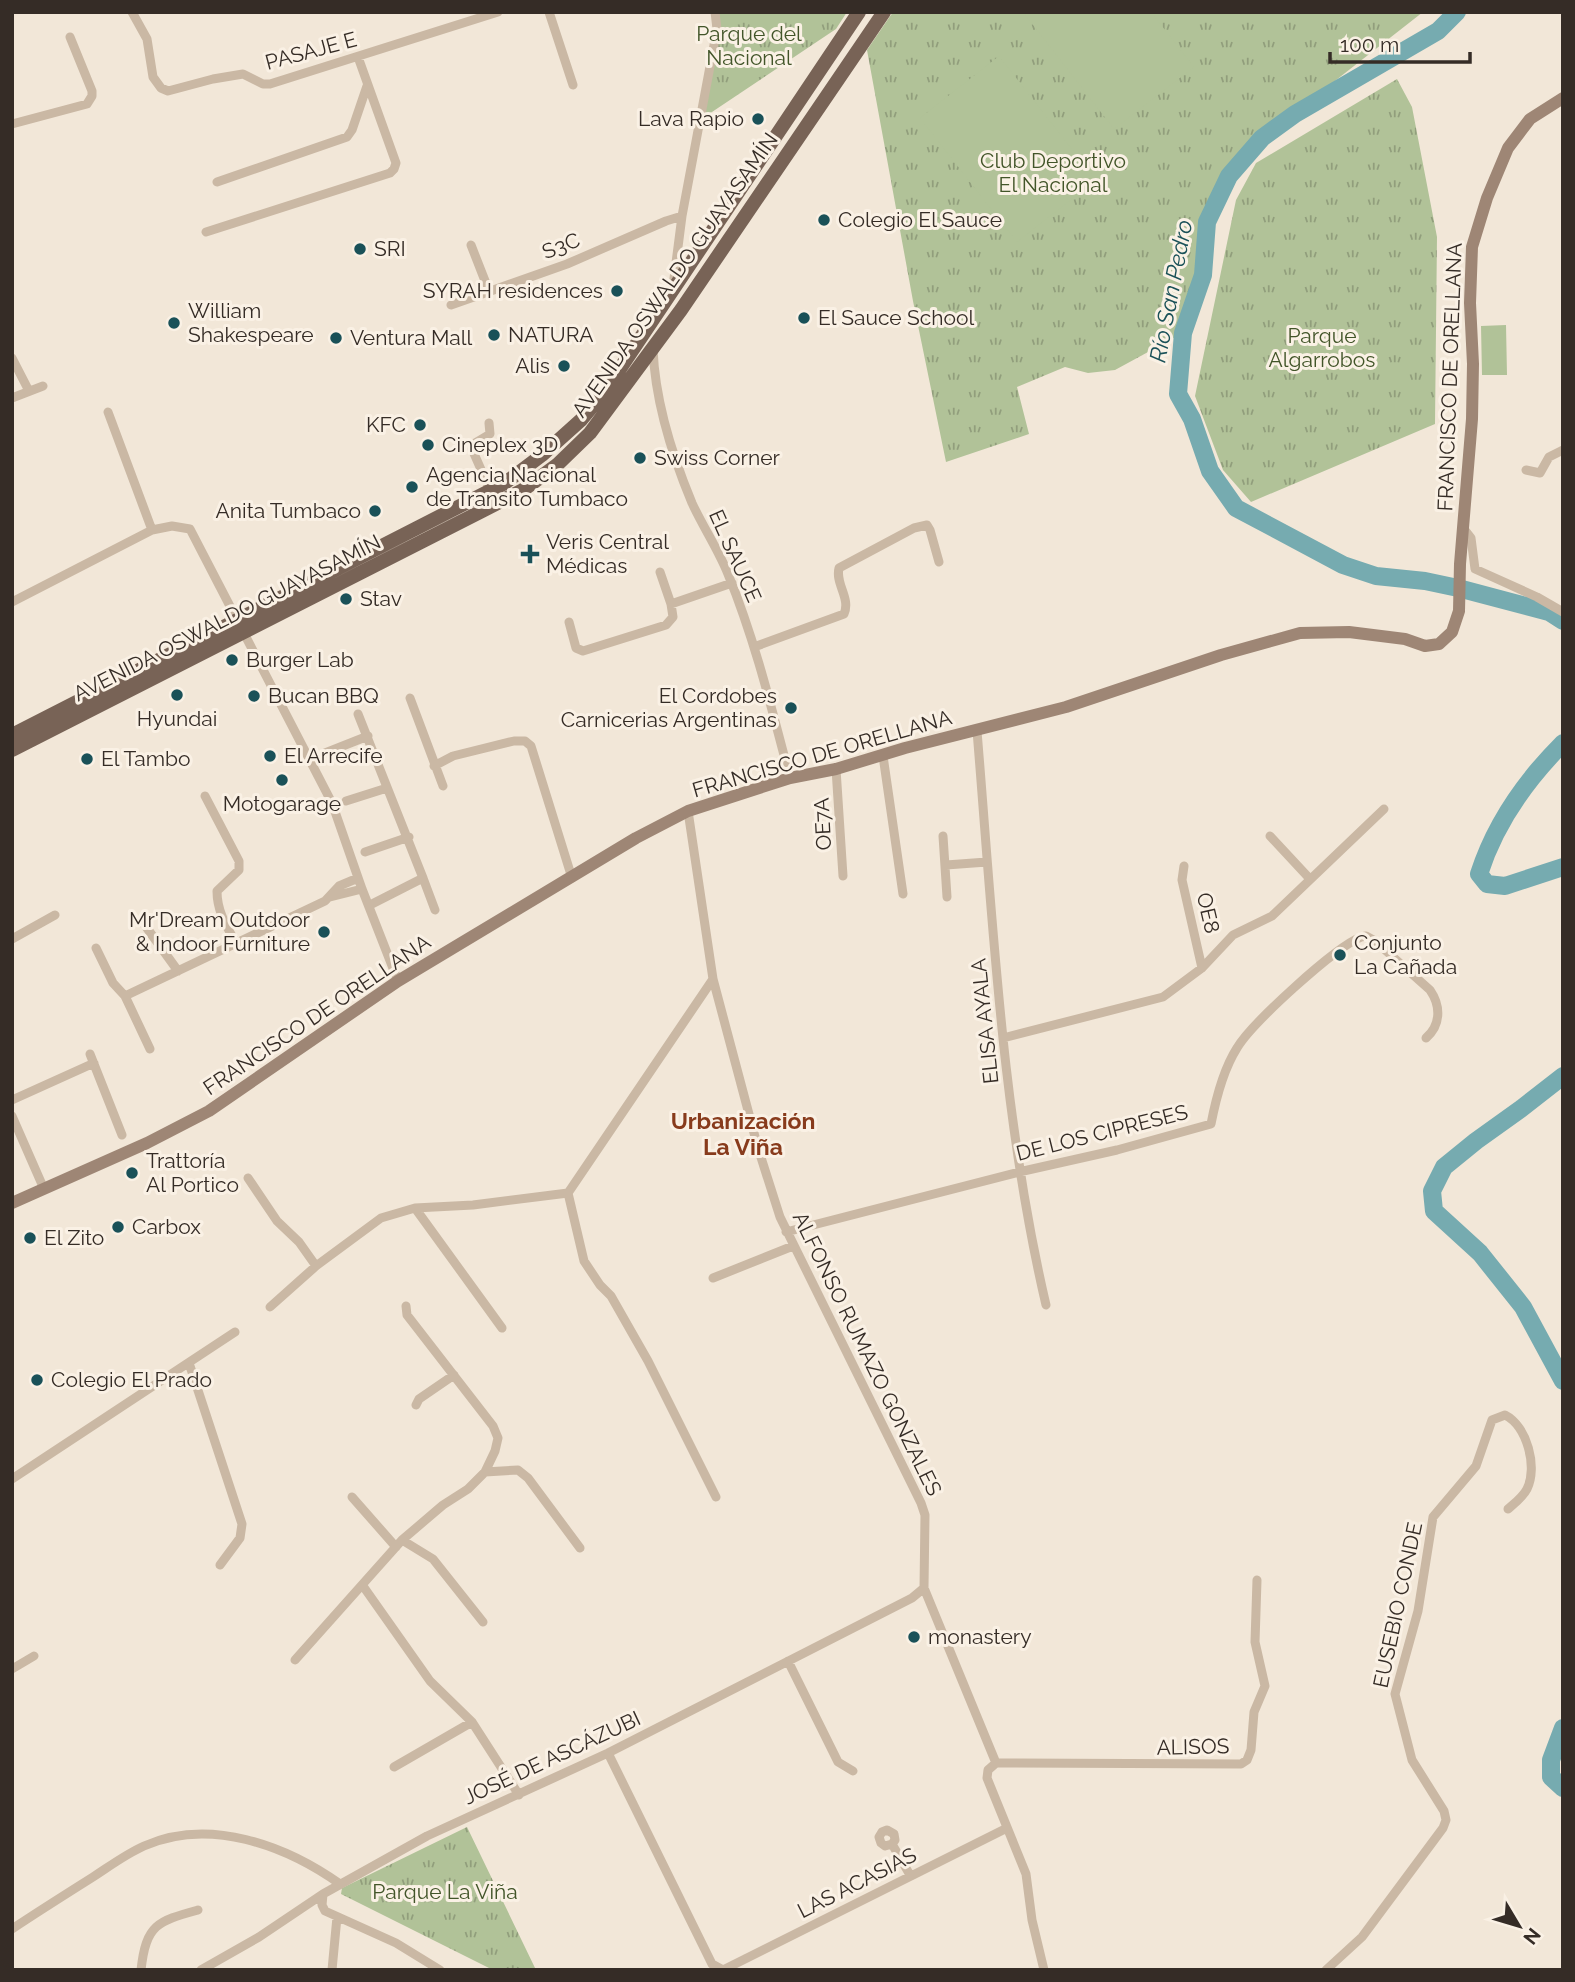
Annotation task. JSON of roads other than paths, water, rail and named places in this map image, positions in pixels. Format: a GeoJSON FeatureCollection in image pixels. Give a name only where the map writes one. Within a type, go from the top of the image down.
{"type":"FeatureCollection","features":[{"type":"Feature","properties":{"kind":"main road","name":"AVENIDA OSWALDO GUAYASAMÍN"},"geometry":{"type":"LineString","coordinates":[[12,750],[505,483],[542,455],[581,420],[626,363],[859,12]]}},
{"type":"Feature","properties":{"kind":"main road","name":"AVENIDA OSWALDO GUAYASAMÍN"},"geometry":{"type":"LineString","coordinates":[[12,735],[523,490],[557,465],[590,433],[653,348],[884,12]]}},
{"type":"Feature","properties":{"kind":"street","name":"PASAJE E"},"geometry":{"type":"LineString","coordinates":[[132,12],[147,40],[153,77],[161,88],[168,91],[213,79],[247,75],[270,85],[498,12]]}},
{"type":"Feature","properties":{"kind":"street"},"geometry":{"type":"LineString","coordinates":[[549,12],[573,85]]}},
{"type":"Feature","properties":{"kind":"street"},"geometry":{"type":"LineString","coordinates":[[673,291],[682,216],[717,29],[715,12]]}},
{"type":"Feature","properties":{"kind":"street"},"geometry":{"type":"LineString","coordinates":[[12,124],[87,104],[91,100],[92,91],[70,37]]}},
{"type":"Feature","properties":{"kind":"street"},"geometry":{"type":"LineString","coordinates":[[206,232],[390,173],[394,169],[396,163],[358,57]]}},
{"type":"Feature","properties":{"kind":"street"},"geometry":{"type":"LineString","coordinates":[[217,181],[347,137],[367,86]]}},
{"type":"Feature","properties":{"kind":"street","name":"FRANCISCO DE ORELLANA"},"geometry":{"type":"LineString","coordinates":[[12,1203],[147,1143],[209,1111],[398,981],[636,838],[688,811],[790,778],[836,769],[1066,707],[1300,633],[1349,632],[1405,639],[1431,647],[1446,640],[1452,632],[1459,610],[1472,405],[1472,247],[1478,224],[1508,148],[1519,131],[1544,108],[1563,98]]}},
{"type":"Feature","properties":{"kind":"street","name":"S3C"},"geometry":{"type":"LineString","coordinates":[[451,305],[567,264],[682,216]]}},
{"type":"Feature","properties":{"kind":"street"},"geometry":{"type":"LineString","coordinates":[[471,245],[489,291]]}},
{"type":"Feature","properties":{"kind":"street","name":"EL SAUCE"},"geometry":{"type":"LineString","coordinates":[[653,348],[654,375],[668,433],[692,502],[732,583],[754,647],[790,778]]}},
{"type":"Feature","properties":{"kind":"street"},"geometry":{"type":"LineString","coordinates":[[12,358],[29,391]]}},
{"type":"Feature","properties":{"kind":"street"},"geometry":{"type":"LineString","coordinates":[[12,398],[43,386]]}},
{"type":"Feature","properties":{"kind":"street"},"geometry":{"type":"LineString","coordinates":[[107,412],[152,530]]}},
{"type":"Feature","properties":{"kind":"street"},"geometry":{"type":"LineString","coordinates":[[489,423],[490,434],[475,443],[472,449],[490,490]]}},
{"type":"Feature","properties":{"kind":"street"},"geometry":{"type":"LineString","coordinates":[[1527,470],[1540,473],[1549,457],[1563,450]]}},
{"type":"Feature","properties":{"kind":"street"},"geometry":{"type":"LineString","coordinates":[[754,647],[844,614],[847,603],[839,580],[839,568],[914,528],[927,525],[939,562]]}},
{"type":"Feature","properties":{"kind":"street"},"geometry":{"type":"LineString","coordinates":[[12,602],[152,530],[172,526],[190,529],[332,803],[398,981]]}},
{"type":"Feature","properties":{"kind":"street"},"geometry":{"type":"LineString","coordinates":[[1464,529],[1471,538],[1475,569],[1563,611]]}},
{"type":"Feature","properties":{"kind":"street"},"geometry":{"type":"LineString","coordinates":[[569,622],[576,648],[583,651],[666,625],[673,617],[660,572]]}},
{"type":"Feature","properties":{"kind":"street"},"geometry":{"type":"LineString","coordinates":[[671,604],[732,583]]}},
{"type":"Feature","properties":{"kind":"street"},"geometry":{"type":"LineString","coordinates":[[410,698],[443,786]]}},
{"type":"Feature","properties":{"kind":"street"},"geometry":{"type":"LineString","coordinates":[[358,714],[409,837],[435,910]]}},
{"type":"Feature","properties":{"kind":"street","name":"ELISA AYALA"},"geometry":{"type":"LineString","coordinates":[[977,731],[1003,1038],[1019,1172],[1031,1242],[1046,1305]]}},
{"type":"Feature","properties":{"kind":"street"},"geometry":{"type":"LineString","coordinates":[[325,753],[368,736]]}},
{"type":"Feature","properties":{"kind":"street"},"geometry":{"type":"LineString","coordinates":[[434,766],[453,756],[514,741],[525,741],[531,746],[572,878]]}},
{"type":"Feature","properties":{"kind":"street"},"geometry":{"type":"LineString","coordinates":[[883,756],[903,894]]}},
{"type":"Feature","properties":{"kind":"street","name":"OE7A"},"geometry":{"type":"LineString","coordinates":[[836,769],[843,876]]}},
{"type":"Feature","properties":{"kind":"street"},"geometry":{"type":"LineString","coordinates":[[346,801],[387,788]]}},
{"type":"Feature","properties":{"kind":"street"},"geometry":{"type":"LineString","coordinates":[[205,796],[239,861],[239,870],[218,891],[217,900],[220,913],[237,945]]}},
{"type":"Feature","properties":{"kind":"street"},"geometry":{"type":"LineString","coordinates":[[1003,1038],[1163,997],[1202,968],[1233,934],[1272,916],[1384,809]]}},
{"type":"Feature","properties":{"kind":"street","name":"ALFONSO RUMAZO GONZALES"},"geometry":{"type":"LineString","coordinates":[[688,811],[713,979],[758,1149],[786,1232],[921,1503],[925,1515],[924,1588]]}},
{"type":"Feature","properties":{"kind":"street"},"geometry":{"type":"LineString","coordinates":[[943,836],[947,897]]}},
{"type":"Feature","properties":{"kind":"street"},"geometry":{"type":"LineString","coordinates":[[1270,836],[1310,879]]}},
{"type":"Feature","properties":{"kind":"street"},"geometry":{"type":"LineString","coordinates":[[365,852],[409,837]]}},
{"type":"Feature","properties":{"kind":"street"},"geometry":{"type":"LineString","coordinates":[[946,865],[987,862]]}},
{"type":"Feature","properties":{"kind":"street","name":"OE8"},"geometry":{"type":"LineString","coordinates":[[1184,866],[1182,880],[1202,968]]}},
{"type":"Feature","properties":{"kind":"street"},"geometry":{"type":"LineString","coordinates":[[330,897],[339,886],[358,878]]}},
{"type":"Feature","properties":{"kind":"street"},"geometry":{"type":"LineString","coordinates":[[369,905],[423,878]]}},
{"type":"Feature","properties":{"kind":"street"},"geometry":{"type":"LineString","coordinates":[[125,996],[237,945],[330,897],[362,889]]}},
{"type":"Feature","properties":{"kind":"street"},"geometry":{"type":"LineString","coordinates":[[12,939],[54,915]]}},
{"type":"Feature","properties":{"kind":"street"},"geometry":{"type":"LineString","coordinates":[[144,924],[178,971]]}},
{"type":"Feature","properties":{"kind":"street","name":"DE LOS CIPRESES"},"geometry":{"type":"LineString","coordinates":[[786,1232],[1211,1124],[1228,1062],[1244,1037],[1322,965],[1361,937],[1366,936],[1375,942],[1430,990],[1435,998],[1438,1022],[1435,1030],[1426,1038]]}},
{"type":"Feature","properties":{"kind":"street"},"geometry":{"type":"LineString","coordinates":[[96,948],[113,983],[125,996],[150,1049]]}},
{"type":"Feature","properties":{"kind":"street"},"geometry":{"type":"LineString","coordinates":[[713,979],[568,1193],[584,1261],[611,1296],[648,1361],[716,1497]]}},
{"type":"Feature","properties":{"kind":"street"},"geometry":{"type":"LineString","coordinates":[[12,1100],[92,1059],[122,1135]]}},
{"type":"Feature","properties":{"kind":"street"},"geometry":{"type":"LineString","coordinates":[[12,1116],[44,1189]]}},
{"type":"Feature","properties":{"kind":"street"},"geometry":{"type":"LineString","coordinates":[[248,1178],[277,1221],[299,1242],[316,1266]]}},
{"type":"Feature","properties":{"kind":"street"},"geometry":{"type":"LineString","coordinates":[[270,1307],[316,1266],[381,1218],[415,1208],[473,1205],[568,1193]]}},
{"type":"Feature","properties":{"kind":"street"},"geometry":{"type":"LineString","coordinates":[[415,1208],[502,1328]]}},
{"type":"Feature","properties":{"kind":"street"},"geometry":{"type":"LineString","coordinates":[[713,1278],[793,1246]]}},
{"type":"Feature","properties":{"kind":"street"},"geometry":{"type":"LineString","coordinates":[[295,1660],[399,1543],[443,1505],[468,1489],[485,1472],[495,1451],[498,1438],[493,1426],[407,1315],[406,1306]]}},
{"type":"Feature","properties":{"kind":"street"},"geometry":{"type":"LineString","coordinates":[[12,1479],[235,1332]]}},
{"type":"Feature","properties":{"kind":"street"},"geometry":{"type":"LineString","coordinates":[[189,1363],[242,1524],[240,1538],[220,1565]]}},
{"type":"Feature","properties":{"kind":"street"},"geometry":{"type":"LineString","coordinates":[[416,1405],[419,1399],[454,1375]]}},
{"type":"Feature","properties":{"kind":"street","name":"EUSEBIO CONDE"},"geometry":{"type":"LineString","coordinates":[[1326,1970],[1362,1937],[1443,1828],[1446,1820],[1444,1811],[1412,1760],[1395,1694],[1418,1611],[1433,1517],[1476,1466],[1492,1420],[1505,1415],[1517,1426],[1533,1463],[1527,1490],[1508,1509]]}},
{"type":"Feature","properties":{"kind":"street"},"geometry":{"type":"LineString","coordinates":[[485,1472],[518,1470],[528,1478],[580,1548]]}},
{"type":"Feature","properties":{"kind":"street"},"geometry":{"type":"LineString","coordinates":[[352,1497],[399,1543],[433,1559],[483,1622]]}},
{"type":"Feature","properties":{"kind":"street","name":"ALISOS"},"geometry":{"type":"LineString","coordinates":[[996,1763],[1170,1766],[1241,1764],[1247,1760],[1251,1750],[1254,1712],[1265,1686],[1255,1642],[1257,1580]]}},
{"type":"Feature","properties":{"kind":"street"},"geometry":{"type":"LineString","coordinates":[[363,1586],[430,1681],[472,1722],[519,1794]]}},
{"type":"Feature","properties":{"kind":"street"},"geometry":{"type":"LineString","coordinates":[[924,1588],[996,1763],[988,1770],[987,1778],[1026,1874],[1032,1920],[1044,1970]]}},
{"type":"Feature","properties":{"kind":"street","name":"JOSÉ DE ASCÁZUBI"},"geometry":{"type":"LineString","coordinates":[[202,1970],[259,1937],[323,1894],[427,1836],[608,1753],[912,1598],[924,1588]]}},
{"type":"Feature","properties":{"kind":"street"},"geometry":{"type":"LineString","coordinates":[[12,1669],[34,1656]]}},
{"type":"Feature","properties":{"kind":"street"},"geometry":{"type":"LineString","coordinates":[[788,1661],[838,1762],[853,1771]]}},
{"type":"Feature","properties":{"kind":"street"},"geometry":{"type":"LineString","coordinates":[[394,1767],[472,1722]]}},
{"type":"Feature","properties":{"kind":"street","name":"LAS ACASIAS"},"geometry":{"type":"LineString","coordinates":[[608,1753],[710,1965],[723,1970],[1007,1828]]}},
{"type":"Feature","properties":{"kind":"street"},"geometry":{"type":"LineString","coordinates":[[12,1928],[128,1854],[162,1840],[181,1836],[216,1835],[258,1842],[303,1860],[340,1884]]}},
{"type":"Feature","properties":{"kind":"street"},"geometry":{"type":"LineString","coordinates":[[892,1844],[910,1875]]}},
{"type":"Feature","properties":{"kind":"street"},"geometry":{"type":"LineString","coordinates":[[323,1894],[322,1905],[325,1911],[396,1943],[440,1970]]}},
{"type":"Feature","properties":{"kind":"street"},"geometry":{"type":"LineString","coordinates":[[141,1970],[143,1952],[161,1920],[198,1910]]}},
{"type":"Feature","properties":{"kind":"street"},"geometry":{"type":"LineString","coordinates":[[332,1970],[337,1917]]}},
{"type":"Feature","properties":{"kind":"waterway","name":"Río San Pedro"},"geometry":{"type":"LineString","coordinates":[[1457,12],[1438,31],[1295,114],[1262,138],[1229,176],[1207,222],[1203,275],[1183,333],[1178,394],[1192,419],[1210,471],[1236,508],[1343,565],[1376,576],[1425,581],[1458,588],[1549,612],[1563,621]]}},
{"type":"Feature","properties":{"kind":"waterway","name":"Río San Pedro"},"geometry":{"type":"LineString","coordinates":[[1563,743],[1513,804],[1494,838],[1479,874],[1487,884],[1505,886],[1563,867]]}},
{"type":"Feature","properties":{"kind":"waterway","name":"Río San Pedro"},"geometry":{"type":"LineString","coordinates":[[1563,1076],[1444,1167],[1432,1191],[1434,1211],[1480,1253],[1523,1307],[1563,1381]]}},
{"type":"Feature","properties":{"kind":"waterway","name":"Río San Pedro"},"geometry":{"type":"LineString","coordinates":[[1563,1728],[1551,1760],[1551,1777],[1563,1788]]}},
{"type":"Feature","properties":{"kind":"place","name":"Lava Rapio"},"geometry":{"type":"Point","coordinates":[758,119]}},
{"type":"Feature","properties":{"kind":"place","name":"Colegio El Sauce"},"geometry":{"type":"Point","coordinates":[824,220]}},
{"type":"Feature","properties":{"kind":"place","name":"SRI"},"geometry":{"type":"Point","coordinates":[360,249]}},
{"type":"Feature","properties":{"kind":"place","name":"SYRAH residences"},"geometry":{"type":"Point","coordinates":[617,291]}},
{"type":"Feature","properties":{"kind":"place","name":"El Sauce School"},"geometry":{"type":"Point","coordinates":[804,318]}},
{"type":"Feature","properties":{"kind":"place","name":"William Shakespeare"},"geometry":{"type":"Point","coordinates":[174,323]}},
{"type":"Feature","properties":{"kind":"place","name":"NATURA"},"geometry":{"type":"Point","coordinates":[494,335]}},
{"type":"Feature","properties":{"kind":"place","name":"Ventura Mall"},"geometry":{"type":"Point","coordinates":[336,338]}},
{"type":"Feature","properties":{"kind":"place","name":"Alis"},"geometry":{"type":"Point","coordinates":[564,366]}},
{"type":"Feature","properties":{"kind":"place","name":"KFC"},"geometry":{"type":"Point","coordinates":[420,425]}},
{"type":"Feature","properties":{"kind":"place","name":"Cineplex 3D"},"geometry":{"type":"Point","coordinates":[428,445]}},
{"type":"Feature","properties":{"kind":"place","name":"Swiss Corner"},"geometry":{"type":"Point","coordinates":[640,458]}},
{"type":"Feature","properties":{"kind":"place","name":"Agencia Nacional de Transito Tumbaco"},"geometry":{"type":"Point","coordinates":[412,487]}},
{"type":"Feature","properties":{"kind":"place","name":"Anita Tumbaco"},"geometry":{"type":"Point","coordinates":[375,511]}},
{"type":"Feature","properties":{"kind":"place","name":"Veris Central Médicas"},"geometry":{"type":"Point","coordinates":[530,554]}},
{"type":"Feature","properties":{"kind":"place","name":"Stav"},"geometry":{"type":"Point","coordinates":[346,599]}},
{"type":"Feature","properties":{"kind":"place","name":"Burger Lab"},"geometry":{"type":"Point","coordinates":[232,660]}},
{"type":"Feature","properties":{"kind":"place","name":"Hyundai"},"geometry":{"type":"Point","coordinates":[177,695]}},
{"type":"Feature","properties":{"kind":"place","name":"Bucan BBQ"},"geometry":{"type":"Point","coordinates":[254,696]}},
{"type":"Feature","properties":{"kind":"place","name":"El Cordobes Carnicerias Argentinas"},"geometry":{"type":"Point","coordinates":[791,708]}},
{"type":"Feature","properties":{"kind":"place","name":"El Arrecife"},"geometry":{"type":"Point","coordinates":[270,756]}},
{"type":"Feature","properties":{"kind":"place","name":"El Tambo"},"geometry":{"type":"Point","coordinates":[87,759]}},
{"type":"Feature","properties":{"kind":"place","name":"Motogarage"},"geometry":{"type":"Point","coordinates":[282,780]}},
{"type":"Feature","properties":{"kind":"place","name":"Mr'Dream Outdoor & Indoor Furniture"},"geometry":{"type":"Point","coordinates":[324,932]}},
{"type":"Feature","properties":{"kind":"place","name":"Conjunto La Cañada"},"geometry":{"type":"Point","coordinates":[1340,955]}},
{"type":"Feature","properties":{"kind":"place","name":"Trattoría Al Portico"},"geometry":{"type":"Point","coordinates":[132,1173]}},
{"type":"Feature","properties":{"kind":"place","name":"Carbox"},"geometry":{"type":"Point","coordinates":[118,1227]}},
{"type":"Feature","properties":{"kind":"place","name":"El Zito"},"geometry":{"type":"Point","coordinates":[30,1238]}},
{"type":"Feature","properties":{"kind":"place","name":"Colegio El Prado"},"geometry":{"type":"Point","coordinates":[37,1380]}},
{"type":"Feature","properties":{"kind":"place","name":"monastery"},"geometry":{"type":"Point","coordinates":[914,1637]}},
{"type":"Feature","properties":{"kind":"district","name":"Urbanización La Viña"},"geometry":{"type":"Point","coordinates":[743,1134]}},
{"type":"Feature","properties":{"kind":"park label","name":"Parque del Nacional"},"geometry":{"type":"Point","coordinates":[749,46]}},
{"type":"Feature","properties":{"kind":"park label","name":"Club Deportivo El Nacional"},"geometry":{"type":"Point","coordinates":[1053,173]}},
{"type":"Feature","properties":{"kind":"park label","name":"Parque Algarrobos"},"geometry":{"type":"Point","coordinates":[1322,348]}},
{"type":"Feature","properties":{"kind":"park label","name":"Parque La Viña"},"geometry":{"type":"Point","coordinates":[445,1892]}}]}
